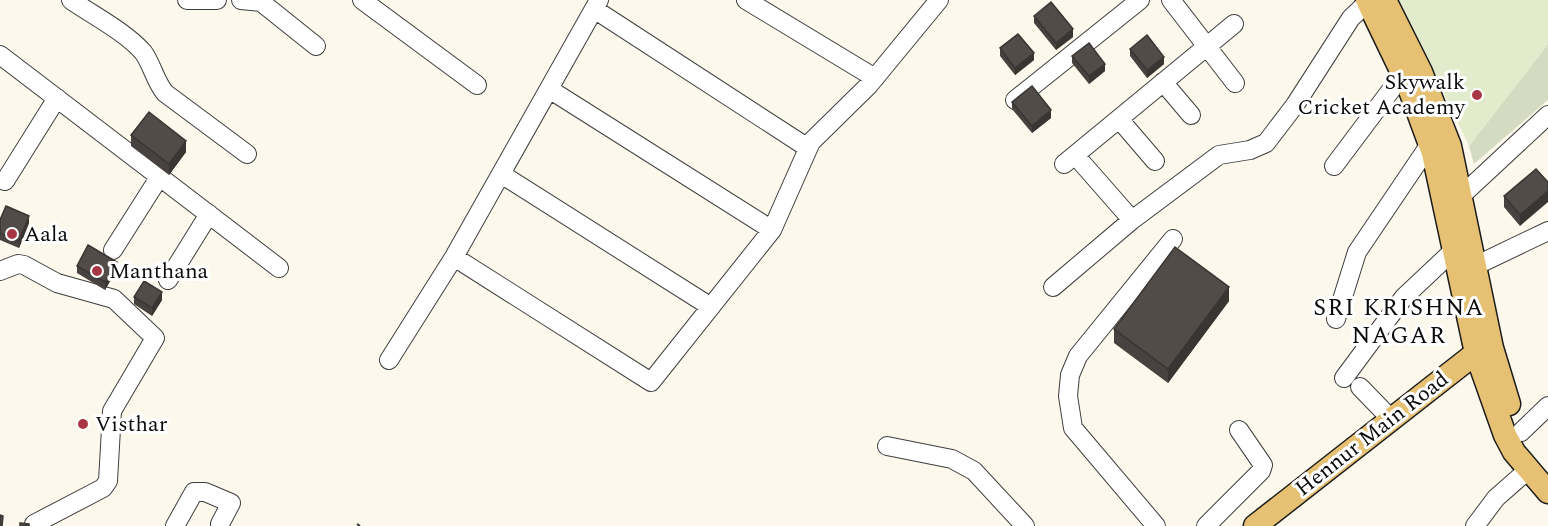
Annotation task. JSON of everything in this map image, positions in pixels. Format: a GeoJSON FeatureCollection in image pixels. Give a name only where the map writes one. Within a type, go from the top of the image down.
{"type":"FeatureCollection","features":[{"type":"Feature","properties":{"kind":"main road"},"geometry":{"type":"LineString","coordinates":[[1372,0],[1430,144],[1454,250],[1484,350],[1528,454],[1548,492]]}},
{"type":"Feature","properties":{"kind":"main road"},"geometry":{"type":"LineString","coordinates":[[1372,0],[1421,72],[1450,146],[1475,266],[1484,350]]}},
{"type":"Feature","properties":{"kind":"main road","name":"Hennur Main Road"},"geometry":{"type":"LineString","coordinates":[[1262,524],[1391,419],[1484,350]]}},
{"type":"Feature","properties":{"kind":"street"},"geometry":{"type":"LineString","coordinates":[[71,0],[132,42],[144,54],[156,82],[165,93],[247,154]]}},
{"type":"Feature","properties":{"kind":"street"},"geometry":{"type":"LineString","coordinates":[[187,0],[217,0]]}},
{"type":"Feature","properties":{"kind":"street"},"geometry":{"type":"LineString","coordinates":[[241,0],[261,2],[316,46]]}},
{"type":"Feature","properties":{"kind":"street"},"geometry":{"type":"LineString","coordinates":[[362,0],[477,85]]}},
{"type":"Feature","properties":{"kind":"street"},"geometry":{"type":"LineString","coordinates":[[746,0],[875,78]]}},
{"type":"Feature","properties":{"kind":"street"},"geometry":{"type":"LineString","coordinates":[[454,257],[651,382],[772,230],[811,142],[875,78],[939,0]]}},
{"type":"Feature","properties":{"kind":"street"},"geometry":{"type":"LineString","coordinates":[[1013,101],[1140,0]]}},
{"type":"Feature","properties":{"kind":"street"},"geometry":{"type":"LineString","coordinates":[[1172,0],[1235,83]]}},
{"type":"Feature","properties":{"kind":"street"},"geometry":{"type":"LineString","coordinates":[[1053,287],[1132,220],[1219,155],[1250,150],[1266,143],[1295,105],[1351,18],[1372,0]]}},
{"type":"Feature","properties":{"kind":"street"},"geometry":{"type":"LineString","coordinates":[[389,360],[454,257],[596,4],[808,148]]}},
{"type":"Feature","properties":{"kind":"street"},"geometry":{"type":"LineString","coordinates":[[1132,220],[1069,159],[1234,24]]}},
{"type":"Feature","properties":{"kind":"street"},"geometry":{"type":"LineString","coordinates":[[3,64],[57,99],[279,268]]}},
{"type":"Feature","properties":{"kind":"street"},"geometry":{"type":"LineString","coordinates":[[1334,165],[1403,74]]}},
{"type":"Feature","properties":{"kind":"street"},"geometry":{"type":"LineString","coordinates":[[1163,82],[1191,115]]}},
{"type":"Feature","properties":{"kind":"street"},"geometry":{"type":"LineString","coordinates":[[549,89],[772,230]]}},
{"type":"Feature","properties":{"kind":"street"},"geometry":{"type":"LineString","coordinates":[[5,181],[57,99]]}},
{"type":"Feature","properties":{"kind":"street"},"geometry":{"type":"LineString","coordinates":[[1461,195],[1548,115]]}},
{"type":"Feature","properties":{"kind":"street"},"geometry":{"type":"LineString","coordinates":[[1119,119],[1155,161]]}},
{"type":"Feature","properties":{"kind":"street"},"geometry":{"type":"LineString","coordinates":[[1336,319],[1357,252],[1430,144]]}},
{"type":"Feature","properties":{"kind":"street"},"geometry":{"type":"LineString","coordinates":[[501,174],[711,307]]}},
{"type":"Feature","properties":{"kind":"street"},"geometry":{"type":"LineString","coordinates":[[113,250],[160,176]]}},
{"type":"Feature","properties":{"kind":"street"},"geometry":{"type":"LineString","coordinates":[[168,280],[209,214]]}},
{"type":"Feature","properties":{"kind":"street"},"geometry":{"type":"LineString","coordinates":[[1475,266],[1548,231]]}},
{"type":"Feature","properties":{"kind":"street"},"geometry":{"type":"LineString","coordinates":[[1156,526],[1073,428],[1068,396],[1070,375],[1078,356],[1173,238]]}},
{"type":"Feature","properties":{"kind":"street"},"geometry":{"type":"LineString","coordinates":[[1391,419],[1352,383],[1404,297],[1454,250]]}},
{"type":"Feature","properties":{"kind":"street"},"geometry":{"type":"LineString","coordinates":[[0,271],[18,264],[24,265],[57,282],[114,299],[155,338],[112,411],[108,482],[104,488],[34,524]]}},
{"type":"Feature","properties":{"kind":"street"},"geometry":{"type":"LineString","coordinates":[[1475,526],[1528,454],[1548,406]]}},
{"type":"Feature","properties":{"kind":"street"},"geometry":{"type":"LineString","coordinates":[[1206,526],[1261,471],[1263,465],[1260,456],[1239,430]]}},
{"type":"Feature","properties":{"kind":"street"},"geometry":{"type":"LineString","coordinates":[[886,446],[952,459],[974,471],[1025,526]]}},
{"type":"Feature","properties":{"kind":"street"},"geometry":{"type":"LineString","coordinates":[[175,526],[194,492],[200,490],[231,503],[220,524]]}},
{"type":"Feature","properties":{"kind":"green space","name":"Skywalk Cricket Academy"},"geometry":{"type":"Polygon","coordinates":[[[1399,0],[1548,0],[1548,44],[1469,146],[1399,0]]]}},
{"type":"Feature","properties":{"kind":"green space"},"geometry":{"type":"Polygon","coordinates":[[[1548,44],[1548,100],[1474,164],[1469,146],[1548,44]]]}},
{"type":"Feature","properties":{"kind":"building"},"geometry":{"type":"Polygon","coordinates":[[[1051,2],[1073,29],[1056,43],[1034,16],[1051,2]]]}},
{"type":"Feature","properties":{"kind":"building"},"geometry":{"type":"Polygon","coordinates":[[[1018,34],[1034,53],[1015,68],[1000,48],[1018,34]]]}},
{"type":"Feature","properties":{"kind":"building"},"geometry":{"type":"Polygon","coordinates":[[[1147,35],[1164,57],[1147,70],[1130,49],[1147,35]]]}},
{"type":"Feature","properties":{"kind":"building"},"geometry":{"type":"Polygon","coordinates":[[[1089,43],[1105,64],[1089,76],[1072,56],[1089,43]]]}},
{"type":"Feature","properties":{"kind":"building"},"geometry":{"type":"Polygon","coordinates":[[[1032,86],[1051,110],[1032,126],[1012,102],[1032,86]]]}},
{"type":"Feature","properties":{"kind":"building"},"geometry":{"type":"Polygon","coordinates":[[[149,112],[186,141],[169,164],[131,135],[149,112]]]}},
{"type":"Feature","properties":{"kind":"building"},"geometry":{"type":"Polygon","coordinates":[[[1536,169],[1548,182],[1548,191],[1520,215],[1504,196],[1536,169]]]}},
{"type":"Feature","properties":{"kind":"building","name":"Aala"},"geometry":{"type":"Polygon","coordinates":[[[6,206],[29,216],[19,241],[0,233],[0,220],[6,206]]]}},
{"type":"Feature","properties":{"kind":"building","name":"Manthana"},"geometry":{"type":"Polygon","coordinates":[[[88,245],[117,262],[105,282],[77,266],[88,245]]]}},
{"type":"Feature","properties":{"kind":"building"},"geometry":{"type":"Polygon","coordinates":[[[1175,247],[1229,287],[1168,369],[1114,329],[1175,247]]]}},
{"type":"Feature","properties":{"kind":"building"},"geometry":{"type":"Polygon","coordinates":[[[144,281],[162,292],[152,308],[134,297],[144,281]]]}},
{"type":"Feature","properties":{"kind":"building"},"geometry":{"type":"Polygon","coordinates":[[[0,515],[3,516],[2,526],[0,526],[0,515]]]}},
{"type":"Feature","properties":{"kind":"place","name":"Skywalk Cricket Academy"},"geometry":{"type":"Point","coordinates":[1477,95]}},
{"type":"Feature","properties":{"kind":"place","name":"Aala"},"geometry":{"type":"Point","coordinates":[12,234]}},
{"type":"Feature","properties":{"kind":"place","name":"Manthana"},"geometry":{"type":"Point","coordinates":[97,271]}},
{"type":"Feature","properties":{"kind":"place","name":"Visthar"},"geometry":{"type":"Point","coordinates":[83,424]}},
{"type":"Feature","properties":{"kind":"district","name":"SRI KRISHNA NAGAR"},"geometry":{"type":"Point","coordinates":[1399,322]}}]}
